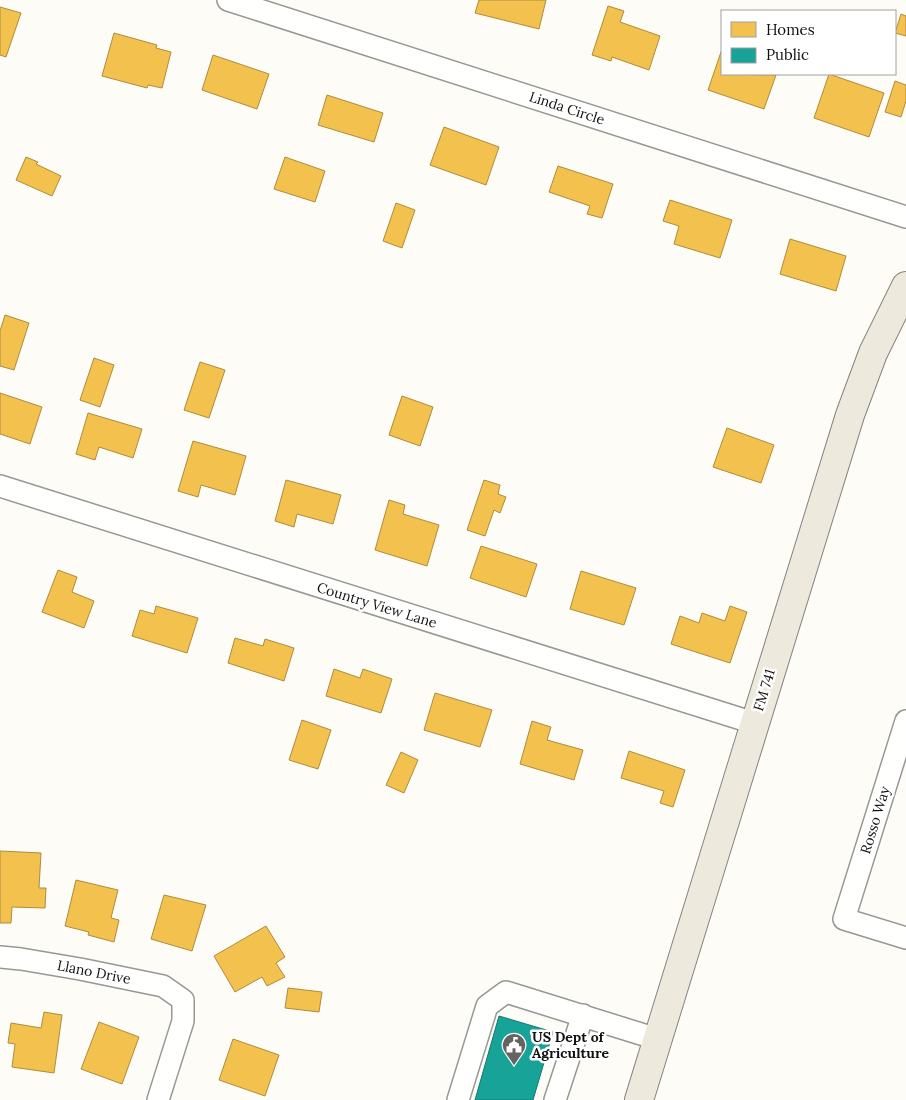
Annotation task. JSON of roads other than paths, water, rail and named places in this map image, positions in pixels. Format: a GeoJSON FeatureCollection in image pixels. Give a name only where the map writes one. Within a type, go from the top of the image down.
{"type":"FeatureCollection","features":[{"type":"Feature","properties":{"kind":"main road","name":"FM 741"},"geometry":{"type":"LineString","coordinates":[[639,1100],[850,415],[874,353],[906,286]]}},
{"type":"Feature","properties":{"kind":"street","name":"Linda Circle"},"geometry":{"type":"LineString","coordinates":[[228,0],[906,217]]}},
{"type":"Feature","properties":{"kind":"street","name":"Country View Lane"},"geometry":{"type":"LineString","coordinates":[[0,486],[754,723]]}},
{"type":"Feature","properties":{"kind":"street","name":"Rosso Way"},"geometry":{"type":"LineString","coordinates":[[906,721],[844,919],[906,938]]}},
{"type":"Feature","properties":{"kind":"street","name":"Llano Drive"},"geometry":{"type":"LineString","coordinates":[[0,958],[21,959],[80,969],[163,986],[183,1000],[183,1021],[158,1100]]}},
{"type":"Feature","properties":{"kind":"street"},"geometry":{"type":"LineString","coordinates":[[458,1100],[486,1006],[506,992],[657,1039]]}},
{"type":"Feature","properties":{"kind":"street"},"geometry":{"type":"LineString","coordinates":[[555,1100],[583,1016]]}},
{"type":"Feature","properties":{"kind":"place","name":"US Dept of Agriculture"},"geometry":{"type":"Point","coordinates":[514,1066]}}]}
